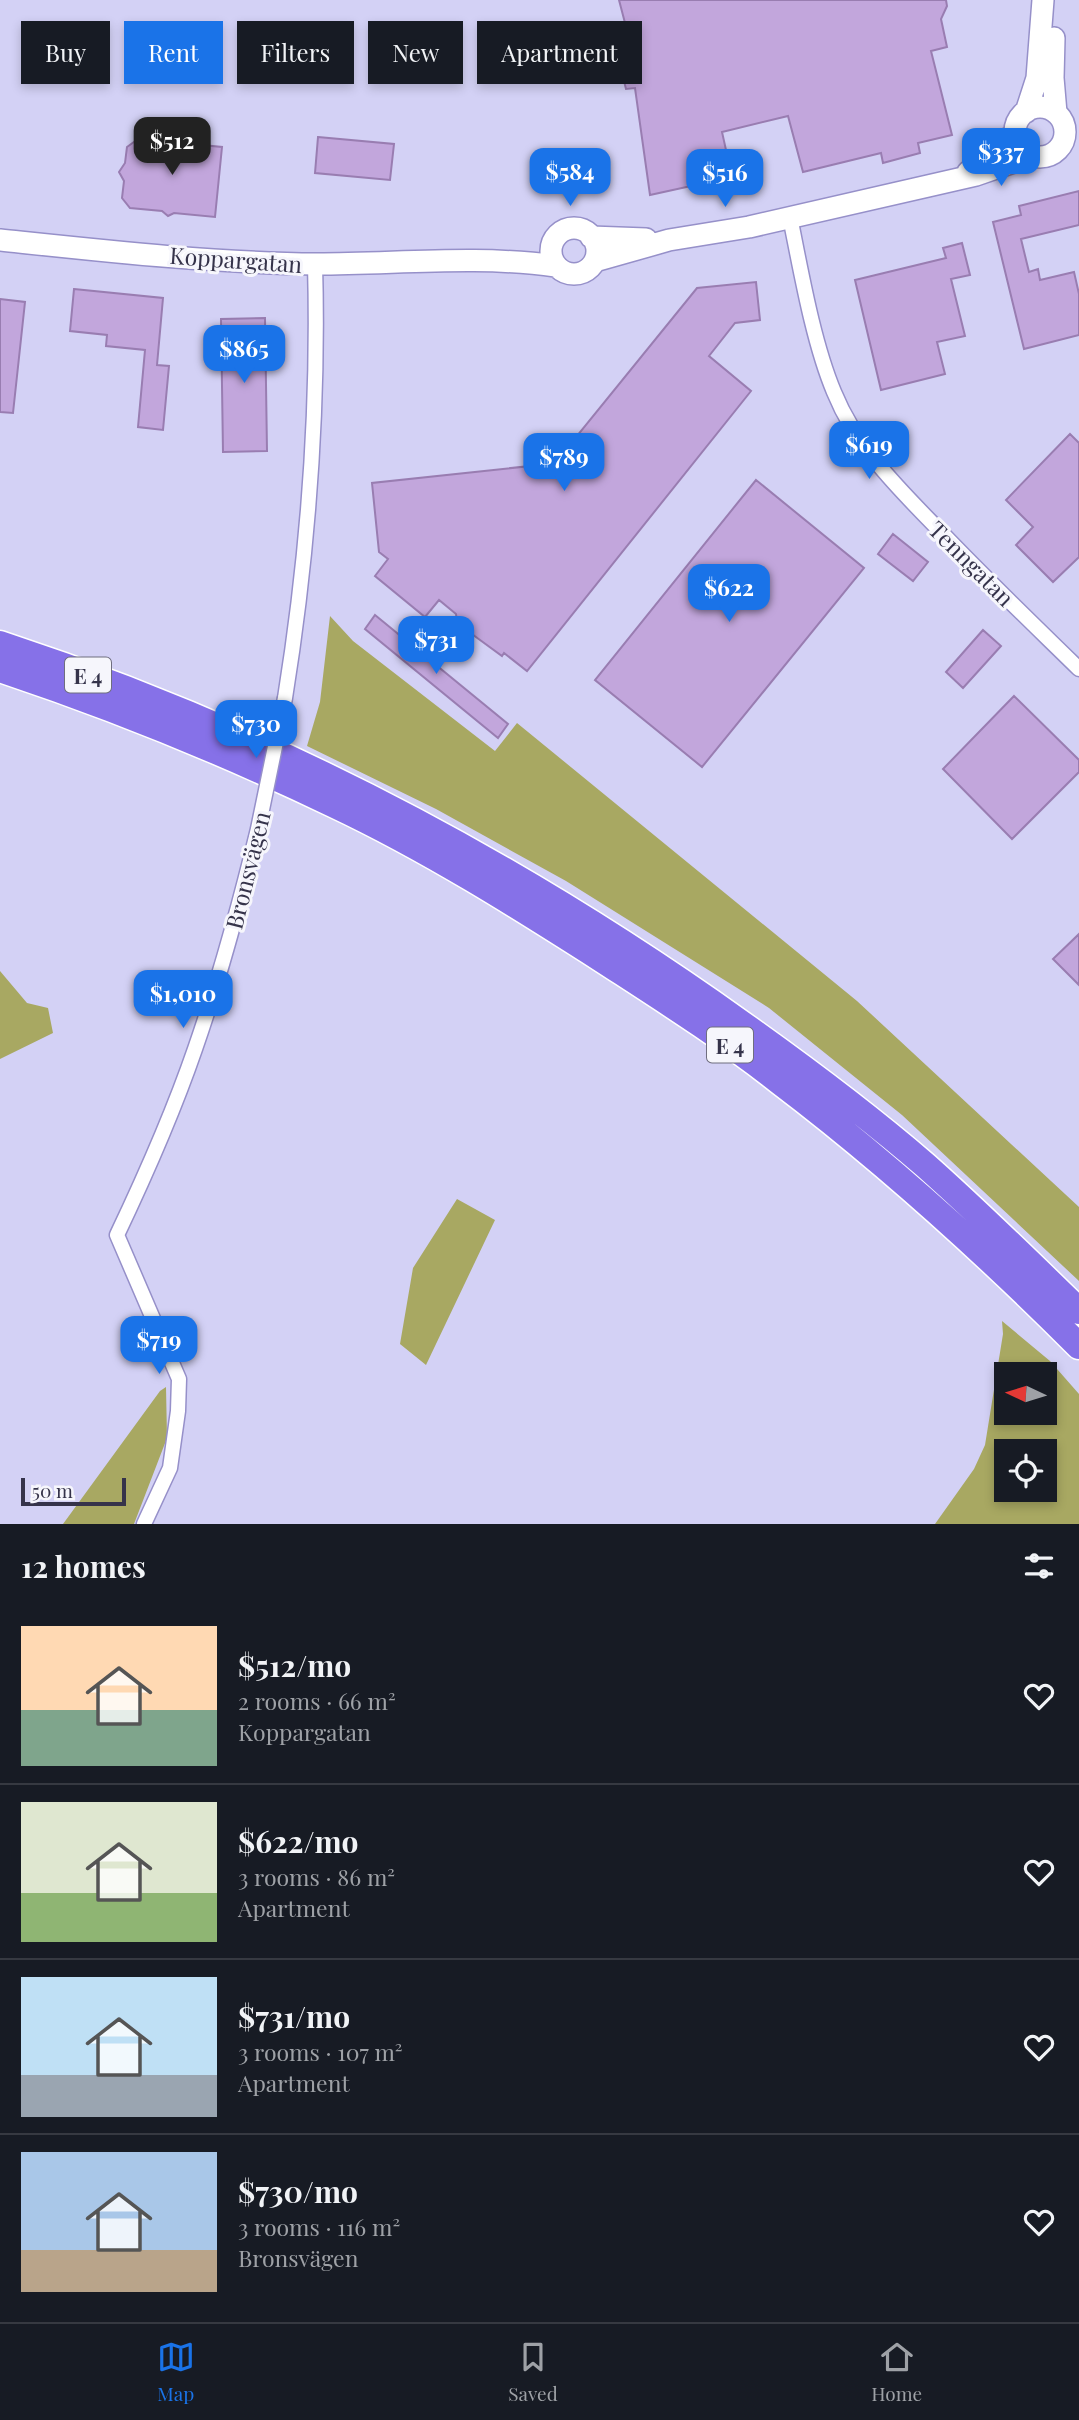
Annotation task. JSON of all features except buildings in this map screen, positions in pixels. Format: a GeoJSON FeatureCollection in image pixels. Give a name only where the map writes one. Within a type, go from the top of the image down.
{"type":"FeatureCollection","features":[{"type":"Feature","properties":{"kind":"highway","name":"E 4"},"geometry":{"type":"LineString","coordinates":[[0,644],[64,665],[176,709],[343,785],[456,842],[553,898],[687,985],[795,1062],[924,1164],[1079,1311]]}},
{"type":"Feature","properties":{"kind":"highway","name":"E 4"},"geometry":{"type":"LineString","coordinates":[[0,669],[165,731],[337,806],[540,920],[673,1005],[778,1080],[907,1184],[1000,1266],[1079,1346]]}},
{"type":"Feature","properties":{"kind":"street"},"geometry":{"type":"LineString","coordinates":[[1026,112],[1037,78],[1043,0]]}},
{"type":"Feature","properties":{"kind":"street"},"geometry":{"type":"LineString","coordinates":[[669,240],[591,236],[572,228],[565,230],[554,240],[551,253],[561,271],[574,274],[587,270],[595,261],[669,240],[749,227],[976,174],[1031,156],[1045,157],[1069,151],[1066,122],[1053,78],[1056,0]]}},
{"type":"Feature","properties":{"kind":"street"},"geometry":{"type":"LineString","coordinates":[[961,177],[1015,133],[1020,118],[1026,112],[1041,107],[1066,122]]}},
{"type":"Feature","properties":{"kind":"street"},"geometry":{"type":"LineString","coordinates":[[1015,133],[1018,144],[1031,156]]}},
{"type":"Feature","properties":{"kind":"street","name":"Tenngatan"},"geometry":{"type":"LineString","coordinates":[[790,217],[817,338],[830,380],[854,432],[878,465],[912,502],[1079,669]]}},
{"type":"Feature","properties":{"kind":"street"},"geometry":{"type":"LineString","coordinates":[[591,236],[597,248],[595,261]]}},
{"type":"Feature","properties":{"kind":"street","name":"Koppargatan"},"geometry":{"type":"LineString","coordinates":[[0,240],[201,258],[315,264],[472,260],[556,266]]}},
{"type":"Feature","properties":{"kind":"street","name":"Koppargatan"},"geometry":{"type":"LineString","coordinates":[[472,260],[523,250],[554,240]]}},
{"type":"Feature","properties":{"kind":"street","name":"Bronsvägen"},"geometry":{"type":"LineString","coordinates":[[144,1524],[170,1468],[178,1411],[179,1379],[117,1235],[161,1139],[195,1049],[236,916],[258,829],[285,698],[301,587],[311,474],[315,264]]}},
{"type":"Feature","properties":{"kind":"shaded area"},"geometry":{"type":"Polygon","coordinates":[[[330,616],[353,641],[495,751],[517,723],[857,1001],[1079,1207],[1079,1281],[902,1115],[769,1008],[566,881],[436,809],[307,746],[320,702],[330,616]]]}},
{"type":"Feature","properties":{"kind":"shaded area"},"geometry":{"type":"Polygon","coordinates":[[[0,971],[27,1003],[48,1008],[53,1033],[0,1059],[0,971]]]}},
{"type":"Feature","properties":{"kind":"shaded area"},"geometry":{"type":"Polygon","coordinates":[[[457,1199],[495,1220],[426,1365],[400,1344],[413,1268],[457,1199]]]}},
{"type":"Feature","properties":{"kind":"shaded area"},"geometry":{"type":"Polygon","coordinates":[[[1002,1321],[1051,1362],[998,1362],[1003,1334],[1002,1321]]]}},
{"type":"Feature","properties":{"kind":"shaded area"},"geometry":{"type":"Polygon","coordinates":[[[1057,1369],[1079,1394],[1079,1524],[935,1524],[974,1469],[985,1445],[994,1390],[994,1425],[1057,1425],[1057,1369]]]}},
{"type":"Feature","properties":{"kind":"shaded area"},"geometry":{"type":"Polygon","coordinates":[[[166,1387],[167,1438],[134,1524],[63,1524],[160,1391],[166,1387]]]}}]}
